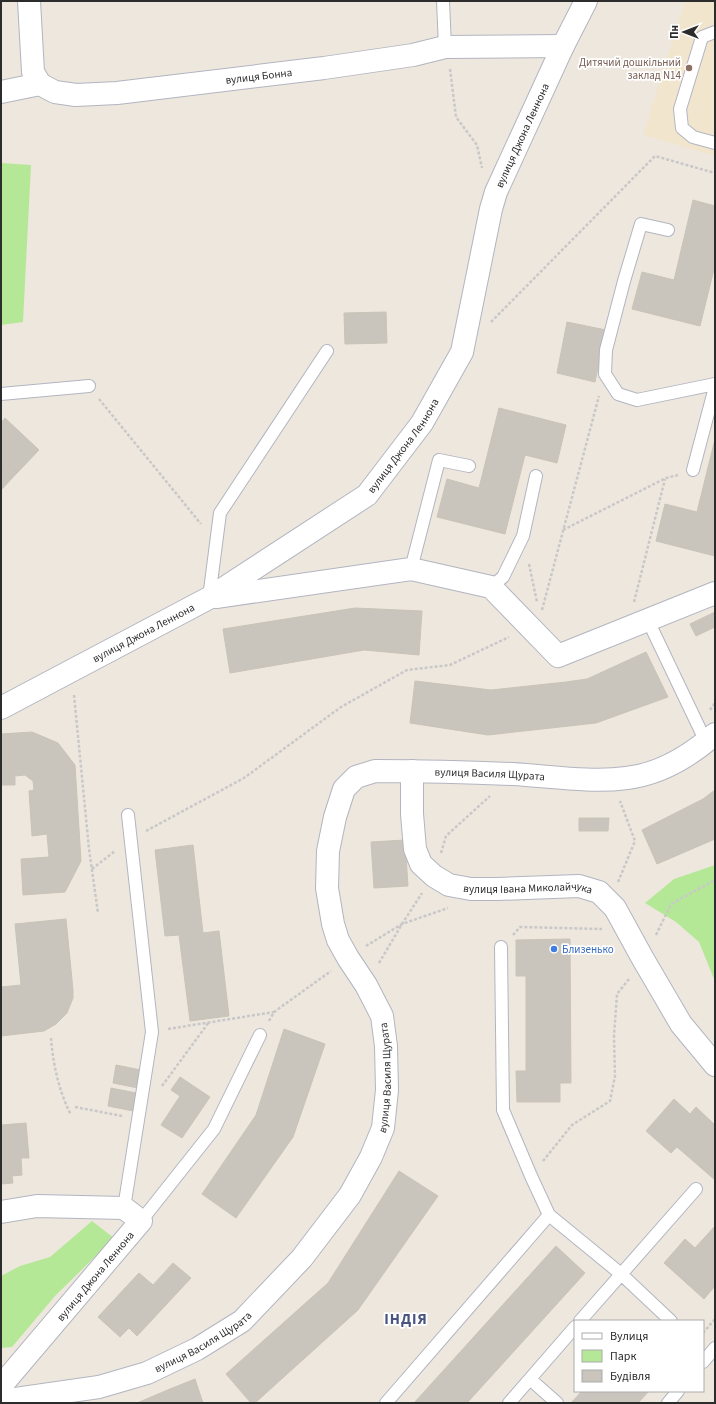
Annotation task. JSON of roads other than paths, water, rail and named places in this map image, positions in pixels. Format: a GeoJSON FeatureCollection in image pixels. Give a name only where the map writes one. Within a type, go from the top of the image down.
{"type":"FeatureCollection","features":[{"type":"Feature","properties":{"kind":"street"},"geometry":{"type":"LineString","coordinates":[[1,92],[40,84],[33,72],[29,1]]}},
{"type":"Feature","properties":{"kind":"street","name":"вулиця Джона Леннона"},"geometry":{"type":"LineString","coordinates":[[1,708],[209,598],[367,495],[422,423],[462,352],[491,209],[496,192],[563,46],[586,1]]}},
{"type":"Feature","properties":{"kind":"street","name":"вулиця Бонна"},"geometry":{"type":"LineString","coordinates":[[40,84],[55,92],[76,95],[117,93],[324,68],[413,55],[445,47],[563,46]]}},
{"type":"Feature","properties":{"kind":"street"},"geometry":{"type":"LineString","coordinates":[[209,598],[411,569],[491,587],[558,656],[715,593]]}},
{"type":"Feature","properties":{"kind":"street","name":"вулиця Василя Щурата"},"geometry":{"type":"LineString","coordinates":[[1,1401],[99,1387],[147,1373],[197,1349],[242,1321],[302,1258],[350,1195],[372,1157],[383,1128],[387,1090],[386,1046],[382,1016],[366,985],[338,940],[333,924],[327,888],[328,851],[335,817],[344,789],[356,777],[376,771],[412,771],[511,774],[596,780],[628,778],[657,770],[680,760],[706,733]]}},
{"type":"Feature","properties":{"kind":"street","name":"вулиця Івана Миколайчука"},"geometry":{"type":"LineString","coordinates":[[412,771],[412,814],[415,849],[421,864],[434,876],[449,885],[471,889],[579,886],[599,892],[615,908],[681,1024],[715,1065]]}},
{"type":"Feature","properties":{"kind":"street"},"geometry":{"type":"LineString","coordinates":[[1,1212],[37,1206],[124,1208]]}},
{"type":"Feature","properties":{"kind":"street","name":"вулиця Джона Леннона"},"geometry":{"type":"LineString","coordinates":[[1,1386],[141,1221],[124,1208]]}},
{"type":"Feature","properties":{"kind":"lane"},"geometry":{"type":"LineString","coordinates":[[443,1],[445,47]]}},
{"type":"Feature","properties":{"kind":"lane"},"geometry":{"type":"LineString","coordinates":[[715,32],[702,37],[680,108],[682,128],[693,137],[715,143]]}},
{"type":"Feature","properties":{"kind":"lane"},"geometry":{"type":"LineString","coordinates":[[668,230],[640,224],[606,350],[605,374],[618,394],[637,400],[715,384]]}},
{"type":"Feature","properties":{"kind":"lane"},"geometry":{"type":"LineString","coordinates":[[209,598],[220,513],[327,351]]}},
{"type":"Feature","properties":{"kind":"lane"},"geometry":{"type":"LineString","coordinates":[[1,394],[89,386]]}},
{"type":"Feature","properties":{"kind":"lane"},"geometry":{"type":"LineString","coordinates":[[693,470],[715,387]]}},
{"type":"Feature","properties":{"kind":"lane"},"geometry":{"type":"LineString","coordinates":[[411,569],[439,460],[468,466]]}},
{"type":"Feature","properties":{"kind":"lane"},"geometry":{"type":"LineString","coordinates":[[491,587],[503,577],[523,536],[536,476]]}},
{"type":"Feature","properties":{"kind":"lane"},"geometry":{"type":"LineString","coordinates":[[653,631],[706,733]]}},
{"type":"Feature","properties":{"kind":"lane"},"geometry":{"type":"LineString","coordinates":[[124,1208],[152,1032],[128,815]]}},
{"type":"Feature","properties":{"kind":"lane"},"geometry":{"type":"LineString","coordinates":[[501,947],[503,1110],[531,1176],[549,1215],[621,1274],[670,1320]]}},
{"type":"Feature","properties":{"kind":"lane"},"geometry":{"type":"LineString","coordinates":[[141,1221],[214,1129],[260,1035]]}},
{"type":"Feature","properties":{"kind":"lane"},"geometry":{"type":"LineString","coordinates":[[581,1320],[696,1189]]}},
{"type":"Feature","properties":{"kind":"lane"},"geometry":{"type":"LineString","coordinates":[[386,1403],[549,1215]]}},
{"type":"Feature","properties":{"kind":"lane"},"geometry":{"type":"LineString","coordinates":[[509,1403],[574,1327]]}},
{"type":"Feature","properties":{"kind":"lane"},"geometry":{"type":"LineString","coordinates":[[530,1379],[557,1403]]}},
{"type":"Feature","properties":{"kind":"lane"},"geometry":{"type":"LineString","coordinates":[[668,1403],[677,1392]]}},
{"type":"Feature","properties":{"kind":"place","name":"Дитячий дошкільний заклад N14"},"geometry":{"type":"Point","coordinates":[689,68]}},
{"type":"Feature","properties":{"kind":"place","name":"Близенько"},"geometry":{"type":"Point","coordinates":[554,949]}},
{"type":"Feature","properties":{"kind":"district","name":"ІНДІЯ"},"geometry":{"type":"Point","coordinates":[406,1319]}}]}
